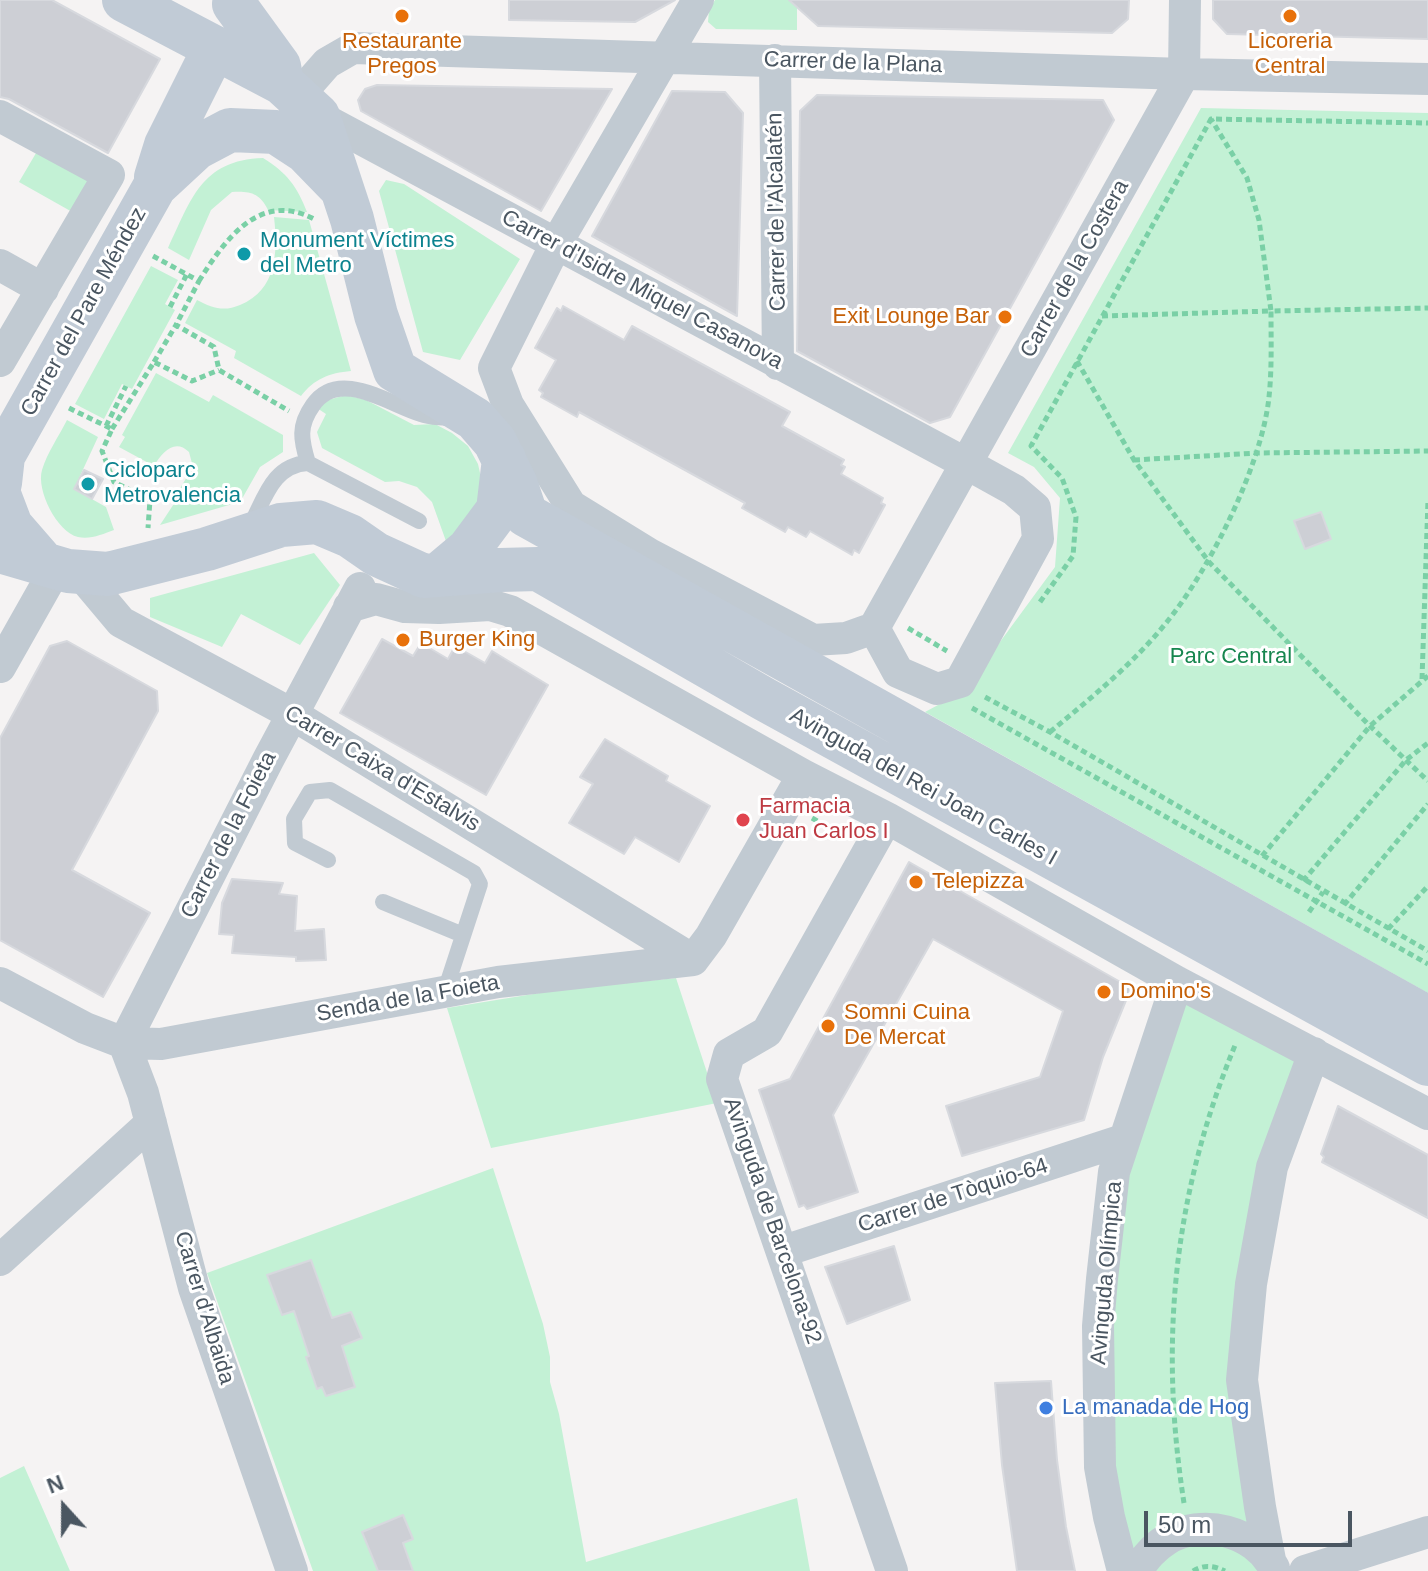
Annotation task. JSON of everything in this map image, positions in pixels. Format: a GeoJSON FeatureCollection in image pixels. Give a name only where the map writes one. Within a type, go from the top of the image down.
{"type":"FeatureCollection","features":[{"type":"Feature","properties":{"kind":"street"},"geometry":{"type":"LineString","coordinates":[[124,0],[299,98]]}},
{"type":"Feature","properties":{"kind":"street"},"geometry":{"type":"LineString","coordinates":[[556,244],[698,0]]}},
{"type":"Feature","properties":{"kind":"street"},"geometry":{"type":"LineString","coordinates":[[1184,74],[1185,0]]}},
{"type":"Feature","properties":{"kind":"street","name":"Carrer del Pare Méndez"},"geometry":{"type":"LineString","coordinates":[[155,186],[166,145],[235,2]]}},
{"type":"Feature","properties":{"kind":"street","name":"Avinguda del Rei Joan Carles I"},"geometry":{"type":"LineString","coordinates":[[235,2],[299,98],[330,206],[376,315],[395,370],[475,419],[495,442],[516,485],[526,515],[1428,1018]]}},
{"type":"Feature","properties":{"kind":"street","name":"Carrer de la Plana"},"geometry":{"type":"LineString","coordinates":[[299,98],[327,63],[353,48],[1428,79]]}},
{"type":"Feature","properties":{"kind":"street","name":"Carrer de l'Alcalatén"},"geometry":{"type":"LineString","coordinates":[[775,60],[778,364]]}},
{"type":"Feature","properties":{"kind":"street","name":"Carrer de la Costera"},"geometry":{"type":"LineString","coordinates":[[878,621],[1184,74]]}},
{"type":"Feature","properties":{"kind":"street","name":"Carrer d'Isidre Miquel Casanova"},"geometry":{"type":"LineString","coordinates":[[299,98],[556,244],[967,464]]}},
{"type":"Feature","properties":{"kind":"street"},"geometry":{"type":"LineString","coordinates":[[0,116],[109,175],[0,361]]}},
{"type":"Feature","properties":{"kind":"street","name":"Carrer del Pare Méndez"},"geometry":{"type":"LineString","coordinates":[[0,483],[3,456],[155,186],[196,148],[230,130],[276,132],[305,151],[330,206]]}},
{"type":"Feature","properties":{"kind":"street","name":"Avinguda del Rei Joan Carles I"},"geometry":{"type":"LineString","coordinates":[[556,244],[494,368],[508,405],[571,506]]}},
{"type":"Feature","properties":{"kind":"street"},"geometry":{"type":"LineString","coordinates":[[0,265],[43,289]]}},
{"type":"Feature","properties":{"kind":"street","name":"Avinguda del Rei Joan Carles I"},"geometry":{"type":"LineString","coordinates":[[435,394],[459,395],[489,408],[535,488],[761,615],[813,640],[846,638],[878,621]]}},
{"type":"Feature","properties":{"kind":"street"},"geometry":{"type":"LineString","coordinates":[[0,551],[60,568],[108,574],[153,564],[281,525],[317,522],[350,536],[376,554],[432,572],[469,549],[498,510],[504,459]]}},
{"type":"Feature","properties":{"kind":"street"},"geometry":{"type":"LineString","coordinates":[[878,621],[898,672],[937,689],[960,682],[1038,539],[1035,508],[1014,490],[967,464]]}},
{"type":"Feature","properties":{"kind":"street"},"geometry":{"type":"LineString","coordinates":[[0,497],[11,526],[60,568]]}},
{"type":"Feature","properties":{"kind":"street"},"geometry":{"type":"LineString","coordinates":[[0,667],[60,568]]}},
{"type":"Feature","properties":{"kind":"street","name":"Carrer Caixa d'Estalvis"},"geometry":{"type":"LineString","coordinates":[[60,568],[121,622],[292,714],[693,960]]}},
{"type":"Feature","properties":{"kind":"street","name":"Avinguda del Rei Joan Carles I"},"geometry":{"type":"LineString","coordinates":[[432,572],[538,569],[777,707],[1428,1064]]}},
{"type":"Feature","properties":{"kind":"street","name":"Avinguda del Rei Joan Carles I"},"geometry":{"type":"LineString","coordinates":[[432,572],[490,605],[510,611],[803,775],[887,818],[1177,982],[1428,1114]]}},
{"type":"Feature","properties":{"kind":"street","name":"Carrer de la Foieta"},"geometry":{"type":"LineString","coordinates":[[124,1043],[358,589],[432,572]]}},
{"type":"Feature","properties":{"kind":"street","name":"Avinguda del Rei Joan Carles I"},"geometry":{"type":"LineString","coordinates":[[349,607],[376,599],[405,607],[490,605]]}},
{"type":"Feature","properties":{"kind":"street"},"geometry":{"type":"LineString","coordinates":[[693,960],[711,936],[803,775]]}},
{"type":"Feature","properties":{"kind":"street","name":"Avinguda de Barcelona-92"},"geometry":{"type":"LineString","coordinates":[[887,818],[767,1032],[729,1054],[722,1079],[784,1251],[892,1571]]}},
{"type":"Feature","properties":{"kind":"street","name":"Senda de la Foieta"},"geometry":{"type":"LineString","coordinates":[[124,1043],[161,1044],[445,991],[693,960]]}},
{"type":"Feature","properties":{"kind":"street","name":"Avinguda Olímpica"},"geometry":{"type":"LineString","coordinates":[[1123,1571],[1100,1467],[1098,1326],[1114,1172],[1177,982]]}},
{"type":"Feature","properties":{"kind":"street"},"geometry":{"type":"LineString","coordinates":[[0,983],[85,1028],[124,1043]]}},
{"type":"Feature","properties":{"kind":"street","name":"Carrer d'Albaida"},"geometry":{"type":"LineString","coordinates":[[124,1043],[151,1123],[194,1288],[292,1571]]}},
{"type":"Feature","properties":{"kind":"street"},"geometry":{"type":"LineString","coordinates":[[1273,1566],[1251,1451],[1242,1380],[1251,1284],[1272,1167],[1314,1053]]}},
{"type":"Feature","properties":{"kind":"street"},"geometry":{"type":"LineString","coordinates":[[0,1260],[151,1123]]}},
{"type":"Feature","properties":{"kind":"street","name":"Carrer de Tòquio-64"},"geometry":{"type":"LineString","coordinates":[[784,1251],[1123,1140]]}},
{"type":"Feature","properties":{"kind":"street"},"geometry":{"type":"LineString","coordinates":[[1136,1571],[1150,1552],[1169,1538],[1190,1529],[1213,1528],[1235,1533],[1254,1544],[1273,1566]]}},
{"type":"Feature","properties":{"kind":"street"},"geometry":{"type":"LineString","coordinates":[[1305,1571],[1428,1532]]}},
{"type":"Feature","properties":{"kind":"lane"},"geometry":{"type":"LineString","coordinates":[[308,463],[300,438],[304,420],[316,400],[332,390],[347,387],[424,415],[475,419]]}},
{"type":"Feature","properties":{"kind":"lane"},"geometry":{"type":"LineString","coordinates":[[240,539],[250,526],[272,481],[286,469],[308,463],[419,521]]}},
{"type":"Feature","properties":{"kind":"lane"},"geometry":{"type":"LineString","coordinates":[[328,860],[295,843],[294,819],[310,792],[330,790],[474,873],[480,884],[445,991]]}},
{"type":"Feature","properties":{"kind":"lane"},"geometry":{"type":"LineString","coordinates":[[383,902],[463,935]]}},
{"type":"Feature","properties":{"kind":"path"},"geometry":{"type":"LineString","coordinates":[[1211,119],[1428,123]]}},
{"type":"Feature","properties":{"kind":"path"},"geometry":{"type":"LineString","coordinates":[[1050,732],[1136,656],[1167,623],[1209,562],[1257,453],[1269,399],[1271,311],[1259,220],[1247,178],[1211,119]]}},
{"type":"Feature","properties":{"kind":"path"},"geometry":{"type":"LineString","coordinates":[[1038,606],[1073,556],[1076,517],[1062,478],[1031,446],[1211,119]]}},
{"type":"Feature","properties":{"kind":"path"},"geometry":{"type":"LineString","coordinates":[[109,428],[154,362],[218,250],[251,219],[267,213],[284,212],[308,216],[330,206]]}},
{"type":"Feature","properties":{"kind":"path"},"geometry":{"type":"LineString","coordinates":[[149,254],[199,281]]}},
{"type":"Feature","properties":{"kind":"path"},"geometry":{"type":"LineString","coordinates":[[170,307],[187,274]]}},
{"type":"Feature","properties":{"kind":"path"},"geometry":{"type":"LineString","coordinates":[[1102,316],[1428,308]]}},
{"type":"Feature","properties":{"kind":"path"},"geometry":{"type":"LineString","coordinates":[[176,325],[214,347],[219,370],[304,420]]}},
{"type":"Feature","properties":{"kind":"path"},"geometry":{"type":"LineString","coordinates":[[1077,361],[1134,460],[1209,562],[1428,781]]}},
{"type":"Feature","properties":{"kind":"path"},"geometry":{"type":"LineString","coordinates":[[154,362],[192,381],[219,370]]}},
{"type":"Feature","properties":{"kind":"path"},"geometry":{"type":"LineString","coordinates":[[126,386],[102,451],[114,482],[150,500],[148,532]]}},
{"type":"Feature","properties":{"kind":"path"},"geometry":{"type":"LineString","coordinates":[[66,407],[109,428]]}},
{"type":"Feature","properties":{"kind":"path"},"geometry":{"type":"LineString","coordinates":[[1134,460],[1257,453],[1428,451]]}},
{"type":"Feature","properties":{"kind":"path"},"geometry":{"type":"LineString","coordinates":[[1262,856],[1370,726],[1425,678],[1428,500]]}},
{"type":"Feature","properties":{"kind":"path"},"geometry":{"type":"LineString","coordinates":[[878,621],[990,675],[978,693],[1428,951]]}},
{"type":"Feature","properties":{"kind":"path"},"geometry":{"type":"LineString","coordinates":[[937,689],[1428,964]]}},
{"type":"Feature","properties":{"kind":"path"},"geometry":{"type":"LineString","coordinates":[[1303,881],[1406,760],[1428,743]]}},
{"type":"Feature","properties":{"kind":"path"},"geometry":{"type":"LineString","coordinates":[[1344,905],[1428,804]]}},
{"type":"Feature","properties":{"kind":"path"},"geometry":{"type":"LineString","coordinates":[[1388,929],[1428,886]]}},
{"type":"Feature","properties":{"kind":"path"},"geometry":{"type":"LineString","coordinates":[[1200,1567],[1182,1487],[1174,1406],[1172,1309],[1175,1266],[1206,1122],[1229,1059],[1249,1019]]}},
{"type":"Feature","properties":{"kind":"path"},"geometry":{"type":"LineString","coordinates":[[1193,1571],[1215,1566],[1225,1571]]}},
{"type":"Feature","properties":{"kind":"green space"},"geometry":{"type":"Polygon","coordinates":[[[715,0],[797,0],[797,30],[716,29],[708,22],[709,10],[715,0]]]}},
{"type":"Feature","properties":{"kind":"green space","name":"Parc Central"},"geometry":{"type":"Polygon","coordinates":[[[1201,108],[1428,113],[1428,993],[925,712],[964,691],[1055,567],[1060,498],[1034,467],[1008,453],[1201,108]]]}},
{"type":"Feature","properties":{"kind":"green space"},"geometry":{"type":"Polygon","coordinates":[[[39,148],[93,179],[74,213],[19,182],[39,148]]]}},
{"type":"Feature","properties":{"kind":"green space"},"geometry":{"type":"Polygon","coordinates":[[[263,158],[290,181],[307,212],[268,210],[254,194],[232,192],[211,210],[189,260],[168,248],[192,199],[212,175],[242,160],[263,158]]]}},
{"type":"Feature","properties":{"kind":"green space"},"geometry":{"type":"Polygon","coordinates":[[[386,180],[404,184],[520,259],[460,360],[423,352],[379,191],[386,180]]]}},
{"type":"Feature","properties":{"kind":"green space"},"geometry":{"type":"Polygon","coordinates":[[[274,217],[309,220],[351,371],[323,378],[301,396],[234,358],[236,351],[185,323],[197,300],[223,309],[240,305],[261,290],[268,280],[275,256],[274,217]]]}},
{"type":"Feature","properties":{"kind":"green space"},"geometry":{"type":"Polygon","coordinates":[[[151,266],[178,280],[165,304],[175,310],[132,389],[122,384],[104,419],[75,404],[151,266]]]}},
{"type":"Feature","properties":{"kind":"green space"},"geometry":{"type":"Polygon","coordinates":[[[156,373],[209,402],[213,395],[283,435],[283,452],[260,467],[243,497],[236,503],[160,525],[181,493],[179,490],[193,467],[189,452],[179,446],[169,448],[154,466],[119,447],[125,437],[122,435],[156,373]]]}},
{"type":"Feature","properties":{"kind":"green space"},"geometry":{"type":"Polygon","coordinates":[[[346,395],[366,400],[414,425],[435,424],[468,446],[478,464],[482,482],[481,500],[447,544],[432,502],[417,487],[399,481],[385,482],[322,448],[317,432],[326,414],[317,408],[324,401],[346,395]]]}},
{"type":"Feature","properties":{"kind":"green space"},"geometry":{"type":"Polygon","coordinates":[[[67,420],[98,437],[74,489],[106,507],[114,530],[87,538],[70,534],[63,527],[50,509],[42,488],[44,464],[67,420]]]}},
{"type":"Feature","properties":{"kind":"green space"},"geometry":{"type":"Polygon","coordinates":[[[314,553],[340,585],[300,645],[241,614],[222,647],[150,617],[150,598],[314,553]]]}},
{"type":"Feature","properties":{"kind":"green space"},"geometry":{"type":"Polygon","coordinates":[[[676,978],[717,1103],[491,1148],[447,1008],[558,990],[676,978]]]}},
{"type":"Feature","properties":{"kind":"green space"},"geometry":{"type":"Polygon","coordinates":[[[1173,986],[1314,1053],[1247,1328],[1276,1571],[1124,1571],[1100,1467],[1114,1172],[1173,986]]]}},
{"type":"Feature","properties":{"kind":"green space"},"geometry":{"type":"Polygon","coordinates":[[[493,1168],[543,1324],[550,1357],[550,1382],[559,1414],[586,1562],[797,1498],[810,1571],[313,1571],[207,1273],[493,1168]]]}},
{"type":"Feature","properties":{"kind":"green space"},"geometry":{"type":"Polygon","coordinates":[[[24,1466],[70,1571],[0,1571],[0,1478],[24,1466]]]}},
{"type":"Feature","properties":{"kind":"building"},"geometry":{"type":"Polygon","coordinates":[[[0,0],[52,0],[160,59],[108,153],[0,97],[0,0]]]}},
{"type":"Feature","properties":{"kind":"building"},"geometry":{"type":"Polygon","coordinates":[[[509,0],[675,0],[635,22],[509,20],[509,0]]]}},
{"type":"Feature","properties":{"kind":"building"},"geometry":{"type":"Polygon","coordinates":[[[789,0],[1129,0],[1128,19],[1112,33],[818,26],[789,0]]]}},
{"type":"Feature","properties":{"kind":"building"},"geometry":{"type":"Polygon","coordinates":[[[1213,0],[1428,0],[1428,39],[1227,34],[1213,19],[1213,0]]]}},
{"type":"Feature","properties":{"kind":"building"},"geometry":{"type":"Polygon","coordinates":[[[377,85],[612,89],[541,211],[361,111],[358,100],[365,89],[377,85]]]}},
{"type":"Feature","properties":{"kind":"building"},"geometry":{"type":"Polygon","coordinates":[[[672,91],[725,92],[743,113],[737,316],[592,236],[672,91]]]}},
{"type":"Feature","properties":{"kind":"building"},"geometry":{"type":"Polygon","coordinates":[[[817,95],[1103,100],[1114,120],[950,417],[930,423],[797,351],[800,111],[817,95]]]}},
{"type":"Feature","properties":{"kind":"building"},"geometry":{"type":"Polygon","coordinates":[[[563,306],[624,340],[632,326],[790,412],[782,426],[844,460],[841,465],[845,467],[841,474],[883,498],[881,503],[885,505],[859,553],[854,550],[852,555],[810,531],[806,537],[788,527],[785,532],[742,508],[745,503],[579,412],[577,417],[541,397],[543,393],[539,390],[556,360],[535,348],[557,308],[561,311],[563,306]]]}},
{"type":"Feature","properties":{"kind":"building","name":"Cicloparc Metrovalencia"},"geometry":{"type":"Polygon","coordinates":[[[84,470],[103,479],[92,499],[74,489],[84,470]]]}},
{"type":"Feature","properties":{"kind":"building"},"geometry":{"type":"Polygon","coordinates":[[[1321,512],[1331,539],[1305,549],[1294,521],[1321,512]]]}},
{"type":"Feature","properties":{"kind":"building"},"geometry":{"type":"Polygon","coordinates":[[[382,639],[413,656],[421,643],[448,659],[455,646],[485,663],[492,651],[548,685],[486,795],[340,713],[382,639]]]}},
{"type":"Feature","properties":{"kind":"building"},"geometry":{"type":"Polygon","coordinates":[[[67,641],[157,691],[158,711],[72,870],[150,913],[103,997],[0,940],[0,738],[50,646],[67,641]]]}},
{"type":"Feature","properties":{"kind":"building"},"geometry":{"type":"Polygon","coordinates":[[[605,739],[668,776],[666,781],[710,806],[679,862],[635,837],[624,854],[569,823],[593,784],[580,777],[605,739]]]}},
{"type":"Feature","properties":{"kind":"building"},"geometry":{"type":"Polygon","coordinates":[[[909,862],[1131,988],[1103,1057],[1084,1120],[962,1156],[946,1106],[1040,1077],[1063,1011],[933,939],[833,1115],[858,1192],[807,1209],[804,1205],[799,1207],[759,1090],[790,1079],[909,862]]]}},
{"type":"Feature","properties":{"kind":"building"},"geometry":{"type":"Polygon","coordinates":[[[232,879],[283,883],[279,894],[297,896],[295,931],[324,929],[326,960],[296,961],[296,957],[232,953],[234,935],[219,934],[222,903],[232,879]]]}},
{"type":"Feature","properties":{"kind":"building"},"geometry":{"type":"Polygon","coordinates":[[[1338,1106],[1428,1155],[1428,1218],[1322,1162],[1324,1157],[1321,1154],[1338,1106]]]}},
{"type":"Feature","properties":{"kind":"building"},"geometry":{"type":"Polygon","coordinates":[[[894,1246],[910,1300],[847,1324],[825,1267],[894,1246]]]}},
{"type":"Feature","properties":{"kind":"building"},"geometry":{"type":"Polygon","coordinates":[[[311,1260],[332,1318],[351,1312],[362,1338],[342,1346],[355,1387],[326,1396],[322,1387],[317,1389],[294,1311],[282,1315],[267,1275],[311,1260]]]}},
{"type":"Feature","properties":{"kind":"building"},"geometry":{"type":"Polygon","coordinates":[[[1051,1381],[1057,1460],[1075,1571],[1017,1571],[1002,1465],[995,1383],[1051,1381]]]}},
{"type":"Feature","properties":{"kind":"building"},"geometry":{"type":"Polygon","coordinates":[[[403,1515],[413,1539],[403,1543],[413,1571],[378,1571],[362,1532],[403,1515]]]}},
{"type":"Feature","properties":{"kind":"place","name":"Restaurante Pregos"},"geometry":{"type":"Point","coordinates":[402,16]}},
{"type":"Feature","properties":{"kind":"place","name":"Licoreria Central"},"geometry":{"type":"Point","coordinates":[1290,16]}},
{"type":"Feature","properties":{"kind":"place","name":"Monument Víctimes del Metro"},"geometry":{"type":"Point","coordinates":[244,254]}},
{"type":"Feature","properties":{"kind":"place","name":"Exit Lounge Bar"},"geometry":{"type":"Point","coordinates":[1005,317]}},
{"type":"Feature","properties":{"kind":"place","name":"Cicloparc Metrovalencia"},"geometry":{"type":"Point","coordinates":[88,484]}},
{"type":"Feature","properties":{"kind":"place","name":"Burger King"},"geometry":{"type":"Point","coordinates":[403,640]}},
{"type":"Feature","properties":{"kind":"place","name":"Farmacia Juan Carlos I"},"geometry":{"type":"Point","coordinates":[743,820]}},
{"type":"Feature","properties":{"kind":"place","name":"Telepizza"},"geometry":{"type":"Point","coordinates":[916,882]}},
{"type":"Feature","properties":{"kind":"place","name":"Domino's"},"geometry":{"type":"Point","coordinates":[1104,992]}},
{"type":"Feature","properties":{"kind":"place","name":"Somni Cuina De Mercat"},"geometry":{"type":"Point","coordinates":[828,1026]}},
{"type":"Feature","properties":{"kind":"place","name":"La manada de Hog"},"geometry":{"type":"Point","coordinates":[1046,1408]}}]}
